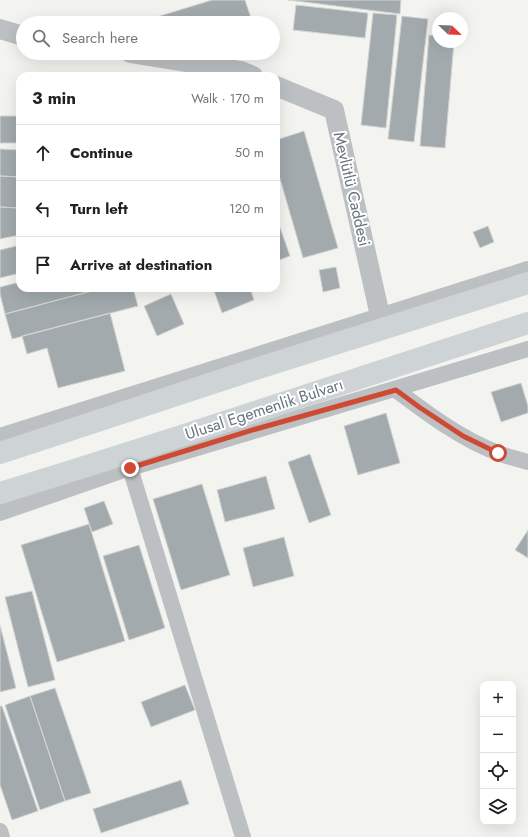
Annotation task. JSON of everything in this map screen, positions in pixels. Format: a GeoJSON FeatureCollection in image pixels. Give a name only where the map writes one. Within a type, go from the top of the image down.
{"type":"FeatureCollection","features":[{"type":"Feature","properties":{"kind":"highway"},"geometry":{"type":"LineString","coordinates":[[0,453],[381,323],[528,283]]}},
{"type":"Feature","properties":{"kind":"highway","name":"Ulusal Egemenlik Bulvarı"},"geometry":{"type":"LineString","coordinates":[[0,493],[128,461],[266,407],[528,323]]}},
{"type":"Feature","properties":{"kind":"street"},"geometry":{"type":"LineString","coordinates":[[0,29],[16,34]]}},
{"type":"Feature","properties":{"kind":"street"},"geometry":{"type":"LineString","coordinates":[[173,60],[243,72]]}},
{"type":"Feature","properties":{"kind":"street","name":"Mevlütlü Caddesi"},"geometry":{"type":"LineString","coordinates":[[280,88],[334,110],[381,323]]}},
{"type":"Feature","properties":{"kind":"street"},"geometry":{"type":"LineString","coordinates":[[0,436],[381,323],[528,269]]}},
{"type":"Feature","properties":{"kind":"street"},"geometry":{"type":"LineString","coordinates":[[0,513],[128,461],[256,429],[396,390],[528,349]]}},
{"type":"Feature","properties":{"kind":"street"},"geometry":{"type":"LineString","coordinates":[[396,390],[463,436],[498,453],[528,462]]}},
{"type":"Feature","properties":{"kind":"street"},"geometry":{"type":"LineString","coordinates":[[128,461],[243,837]]}},
{"type":"Feature","properties":{"kind":"street"},"geometry":{"type":"LineString","coordinates":[[0,832],[2,837]]}},
{"type":"Feature","properties":{"kind":"building"},"geometry":{"type":"Polygon","coordinates":[[[212,0],[245,0],[250,16],[160,16],[212,0]]]}},
{"type":"Feature","properties":{"kind":"building"},"geometry":{"type":"Polygon","coordinates":[[[288,0],[401,0],[400,14],[288,0]]]}},
{"type":"Feature","properties":{"kind":"building"},"geometry":{"type":"Polygon","coordinates":[[[296,5],[368,13],[365,38],[293,30],[296,5]]]}},
{"type":"Feature","properties":{"kind":"building"},"geometry":{"type":"Polygon","coordinates":[[[373,13],[397,15],[386,128],[361,125],[373,13]]]}},
{"type":"Feature","properties":{"kind":"building"},"geometry":{"type":"Polygon","coordinates":[[[402,16],[428,19],[414,142],[388,139],[402,16]]]}},
{"type":"Feature","properties":{"kind":"building"},"geometry":{"type":"Polygon","coordinates":[[[429,35],[432,35],[432,48],[453,48],[445,148],[420,146],[429,35]]]}},
{"type":"Feature","properties":{"kind":"building"},"geometry":{"type":"Polygon","coordinates":[[[0,116],[16,116],[16,143],[0,143],[0,116]]]}},
{"type":"Feature","properties":{"kind":"building"},"geometry":{"type":"Polygon","coordinates":[[[304,131],[338,248],[303,258],[280,179],[280,139],[304,131]]]}},
{"type":"Feature","properties":{"kind":"building"},"geometry":{"type":"Polygon","coordinates":[[[0,149],[16,150],[16,177],[0,176],[0,149]]]}},
{"type":"Feature","properties":{"kind":"building"},"geometry":{"type":"Polygon","coordinates":[[[0,176],[16,177],[16,208],[0,207],[0,176]]]}},
{"type":"Feature","properties":{"kind":"building"},"geometry":{"type":"Polygon","coordinates":[[[0,207],[16,208],[16,236],[0,239],[0,207]]]}},
{"type":"Feature","properties":{"kind":"building"},"geometry":{"type":"Polygon","coordinates":[[[488,226],[494,242],[480,248],[473,232],[488,226]]]}},
{"type":"Feature","properties":{"kind":"building"},"geometry":{"type":"Polygon","coordinates":[[[280,227],[290,256],[280,260],[280,227]]]}},
{"type":"Feature","properties":{"kind":"building"},"geometry":{"type":"Polygon","coordinates":[[[16,246],[16,274],[0,278],[0,250],[16,246]]]}},
{"type":"Feature","properties":{"kind":"building"},"geometry":{"type":"Polygon","coordinates":[[[336,267],[340,288],[323,292],[319,270],[336,267]]]}},
{"type":"Feature","properties":{"kind":"building"},"geometry":{"type":"Polygon","coordinates":[[[16,283],[16,292],[88,292],[5,314],[0,294],[0,287],[16,283]]]}},
{"type":"Feature","properties":{"kind":"building"},"geometry":{"type":"Polygon","coordinates":[[[88,292],[134,292],[138,306],[12,339],[5,314],[88,292]]]}},
{"type":"Feature","properties":{"kind":"building"},"geometry":{"type":"Polygon","coordinates":[[[214,292],[251,292],[254,300],[222,313],[214,292]]]}},
{"type":"Feature","properties":{"kind":"building"},"geometry":{"type":"Polygon","coordinates":[[[171,294],[184,324],[157,336],[144,306],[171,294]]]}},
{"type":"Feature","properties":{"kind":"building"},"geometry":{"type":"Polygon","coordinates":[[[110,313],[125,371],[58,388],[47,348],[27,354],[22,336],[110,313]]]}},
{"type":"Feature","properties":{"kind":"building"},"geometry":{"type":"Polygon","coordinates":[[[521,383],[528,406],[528,413],[501,422],[491,392],[521,383]]]}},
{"type":"Feature","properties":{"kind":"building"},"geometry":{"type":"Polygon","coordinates":[[[386,413],[400,463],[358,475],[344,426],[386,413]]]}},
{"type":"Feature","properties":{"kind":"building"},"geometry":{"type":"Polygon","coordinates":[[[310,454],[331,515],[309,523],[288,462],[310,454]]]}},
{"type":"Feature","properties":{"kind":"building"},"geometry":{"type":"Polygon","coordinates":[[[266,476],[275,509],[225,522],[217,490],[266,476]]]}},
{"type":"Feature","properties":{"kind":"building"},"geometry":{"type":"Polygon","coordinates":[[[202,484],[230,575],[181,590],[153,499],[202,484]]]}},
{"type":"Feature","properties":{"kind":"building"},"geometry":{"type":"Polygon","coordinates":[[[104,501],[113,524],[92,532],[84,508],[104,501]]]}},
{"type":"Feature","properties":{"kind":"building"},"geometry":{"type":"Polygon","coordinates":[[[89,524],[125,641],[57,662],[21,545],[89,524]]]}},
{"type":"Feature","properties":{"kind":"building"},"geometry":{"type":"Polygon","coordinates":[[[528,530],[528,558],[515,550],[528,530]]]}},
{"type":"Feature","properties":{"kind":"building"},"geometry":{"type":"Polygon","coordinates":[[[284,537],[294,576],[253,587],[243,548],[284,537]]]}},
{"type":"Feature","properties":{"kind":"building"},"geometry":{"type":"Polygon","coordinates":[[[139,545],[165,628],[129,640],[103,556],[139,545]]]}},
{"type":"Feature","properties":{"kind":"building"},"geometry":{"type":"Polygon","coordinates":[[[32,591],[55,680],[28,687],[5,597],[32,591]]]}},
{"type":"Feature","properties":{"kind":"building"},"geometry":{"type":"Polygon","coordinates":[[[0,625],[16,688],[0,692],[0,625]]]}},
{"type":"Feature","properties":{"kind":"building"},"geometry":{"type":"Polygon","coordinates":[[[185,685],[195,710],[151,727],[141,702],[185,685]]]}},
{"type":"Feature","properties":{"kind":"building"},"geometry":{"type":"Polygon","coordinates":[[[55,688],[91,793],[65,801],[30,696],[55,688]]]}},
{"type":"Feature","properties":{"kind":"building"},"geometry":{"type":"Polygon","coordinates":[[[30,696],[65,801],[40,810],[5,705],[30,696]]]}},
{"type":"Feature","properties":{"kind":"building"},"geometry":{"type":"Polygon","coordinates":[[[0,706],[2,706],[38,811],[12,820],[0,785],[0,706]]]}},
{"type":"Feature","properties":{"kind":"building"},"geometry":{"type":"Polygon","coordinates":[[[181,780],[189,804],[101,833],[93,809],[181,780]]]}},
{"type":"Feature","properties":{"kind":"route"},"geometry":{"type":"LineString","coordinates":[[130,468],[256,429],[396,390],[463,436],[498,453]]}}]}
